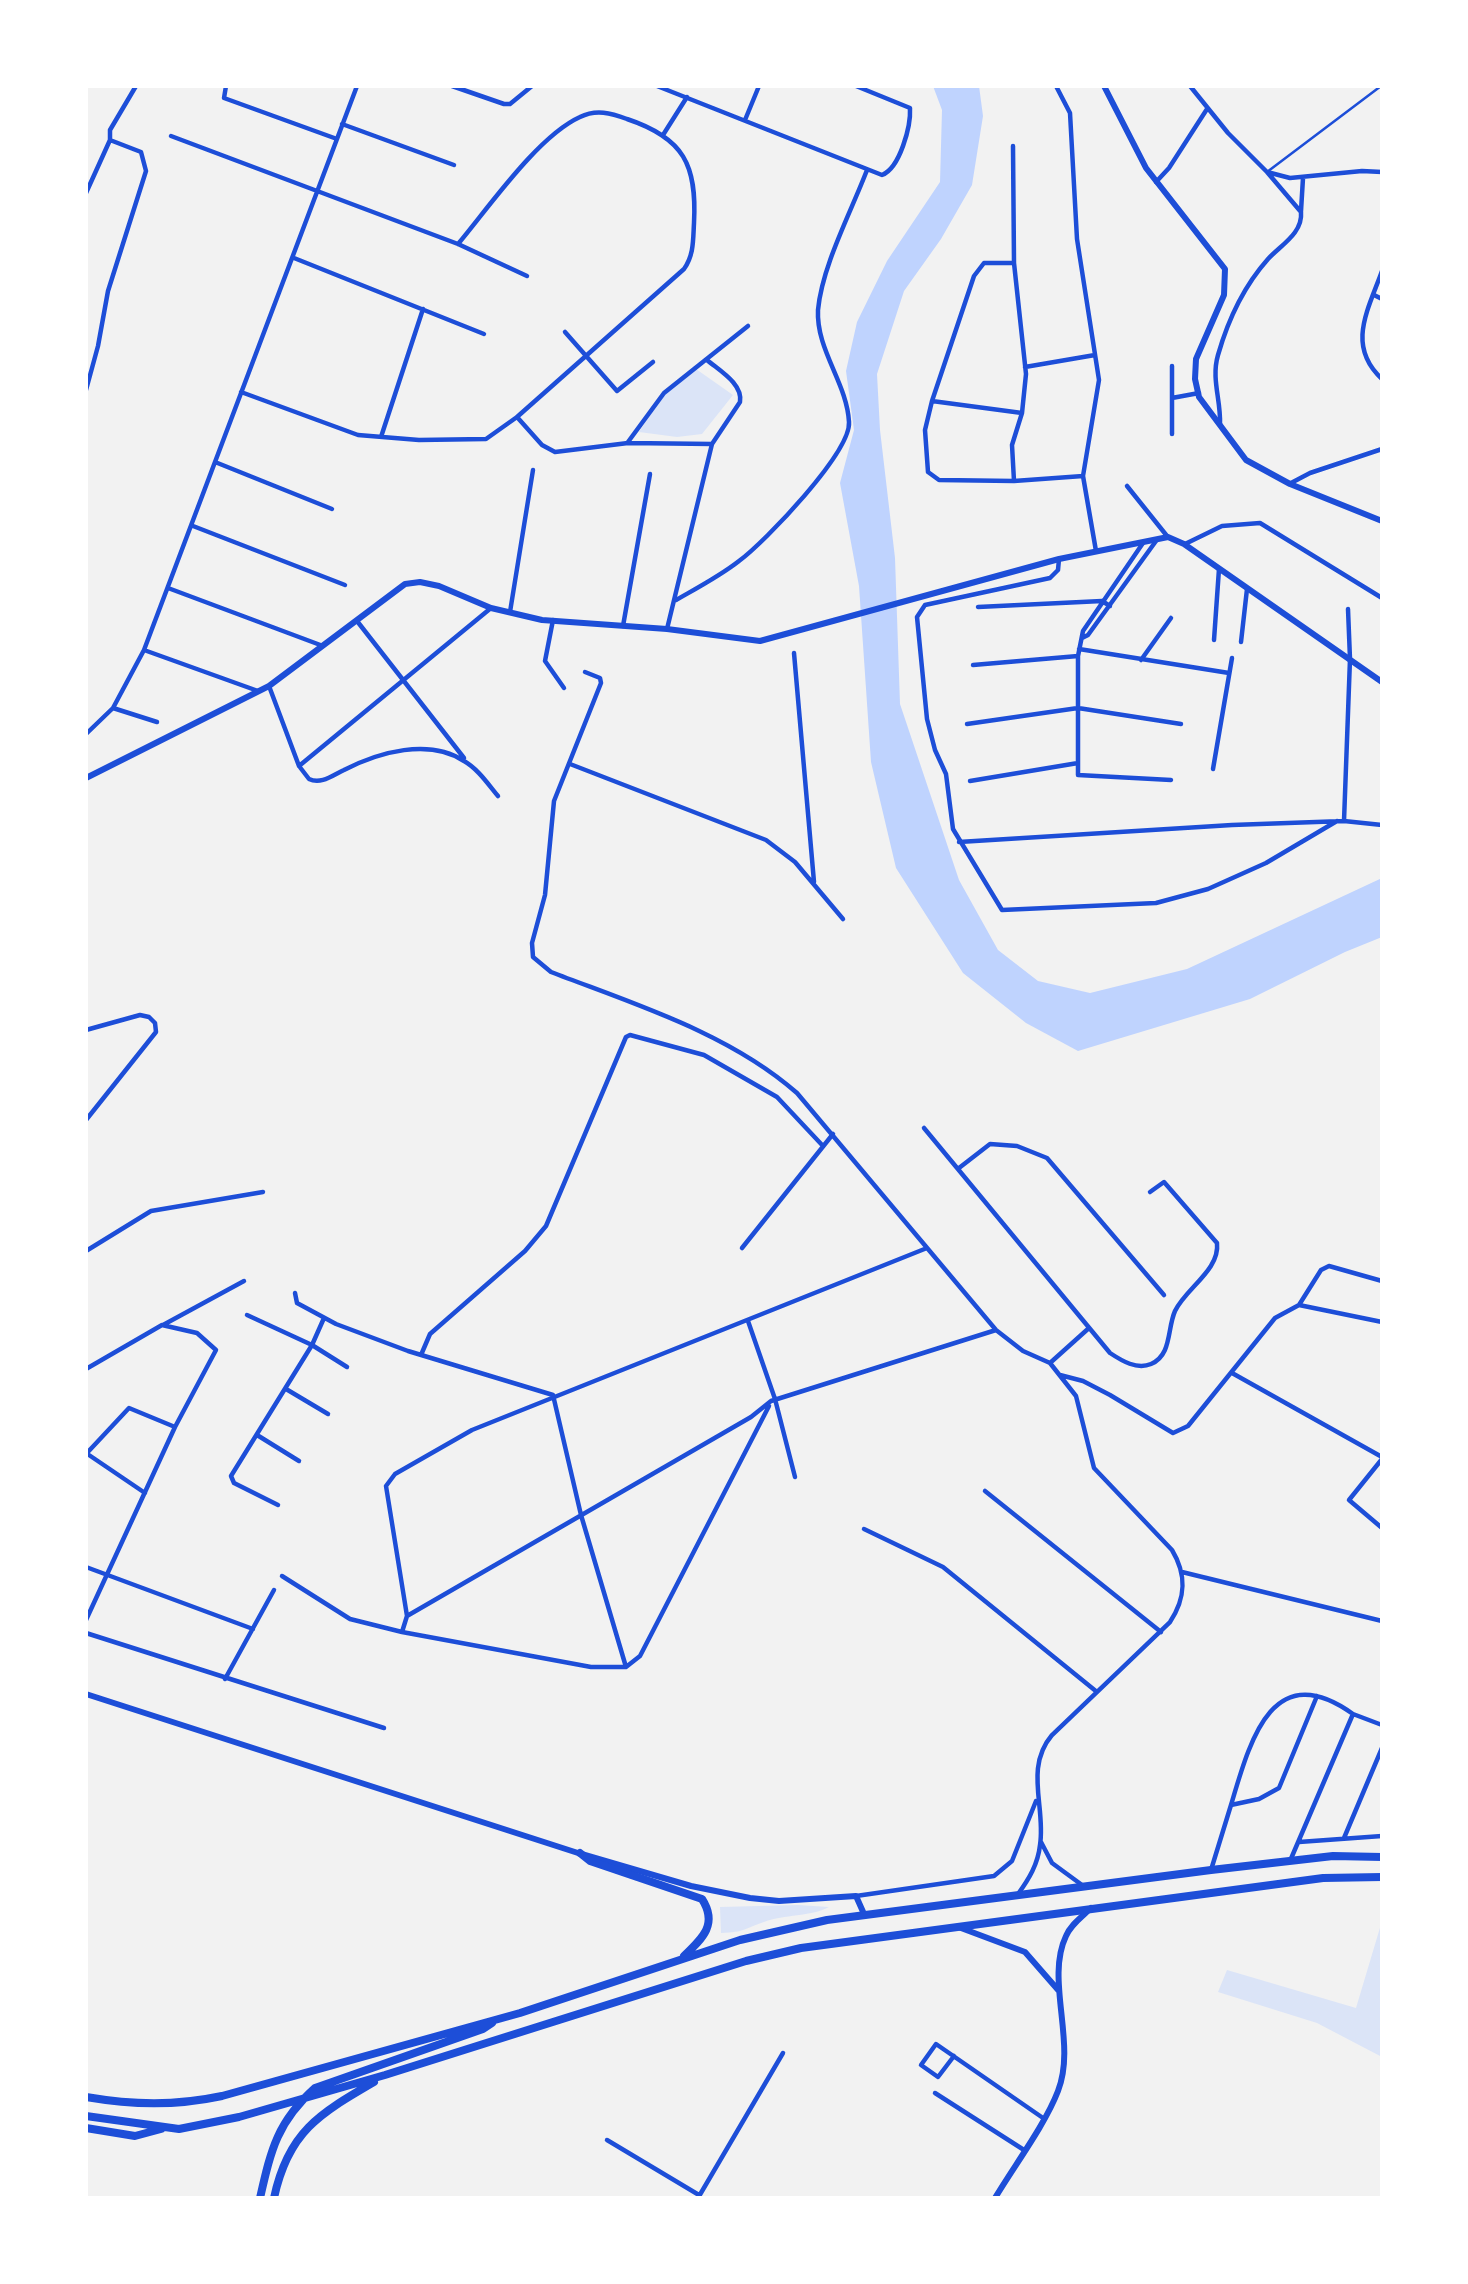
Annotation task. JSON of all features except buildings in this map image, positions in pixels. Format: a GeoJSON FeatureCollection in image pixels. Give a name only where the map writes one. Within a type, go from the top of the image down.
{"type":"FeatureCollection","features":[{"type":"Feature","properties":{"kind":"highway"},"geometry":{"type":"LineString","coordinates":[[580,1853],[590,1861],[702,1899],[711,1917],[708,1929],[682,1959]]}},
{"type":"Feature","properties":{"kind":"highway"},"geometry":{"type":"LineString","coordinates":[[86,2097],[152,2105],[197,2101],[496,2019],[740,1940],[864,1914],[1016,1898],[1083,1886],[1333,1856],[1382,1857]]}},
{"type":"Feature","properties":{"kind":"highway"},"geometry":{"type":"LineString","coordinates":[[86,2116],[179,2129],[239,2117],[385,2075],[747,1961],[801,1948],[952,1925],[1323,1878],[1382,1877]]}},
{"type":"Feature","properties":{"kind":"highway"},"geometry":{"type":"LineString","coordinates":[[260,2198],[278,2132],[296,2105],[315,2088],[484,2029],[496,2019]]}},
{"type":"Feature","properties":{"kind":"highway"},"geometry":{"type":"LineString","coordinates":[[274,2198],[285,2157],[306,2127],[323,2112],[385,2075]]}},
{"type":"Feature","properties":{"kind":"highway"},"geometry":{"type":"LineString","coordinates":[[86,2128],[135,2136],[164,2128]]}},
{"type":"Feature","properties":{"kind":"street"},"geometry":{"type":"LineString","coordinates":[[86,193],[110,139],[110,130],[136,86]]}},
{"type":"Feature","properties":{"kind":"street"},"geometry":{"type":"LineString","coordinates":[[226,86],[224,98],[337,139]]}},
{"type":"Feature","properties":{"kind":"street"},"geometry":{"type":"LineString","coordinates":[[86,734],[113,708],[144,650],[357,86]]}},
{"type":"Feature","properties":{"kind":"street"},"geometry":{"type":"LineString","coordinates":[[452,86],[504,104],[510,104],[532,86]]}},
{"type":"Feature","properties":{"kind":"street"},"geometry":{"type":"LineString","coordinates":[[657,86],[883,176],[890,172],[910,116],[910,108],[856,86]]}},
{"type":"Feature","properties":{"kind":"street"},"geometry":{"type":"LineString","coordinates":[[745,120],[759,86]]}},
{"type":"Feature","properties":{"kind":"street"},"geometry":{"type":"LineString","coordinates":[[1056,86],[1070,113],[1077,239],[1099,380],[1083,476],[1096,551]]}},
{"type":"Feature","properties":{"kind":"street"},"geometry":{"type":"LineString","coordinates":[[1104,86],[1136,153],[1225,269],[1224,295],[1196,359],[1195,379],[1199,393],[1220,427],[1247,460],[1290,484],[1382,522]]}},
{"type":"Feature","properties":{"kind":"street"},"geometry":{"type":"LineString","coordinates":[[1190,86],[1207,109],[1301,212]]}},
{"type":"Feature","properties":{"kind":"street"},"geometry":{"type":"LineString","coordinates":[[663,135],[687,97]]}},
{"type":"Feature","properties":{"kind":"street"},"geometry":{"type":"LineString","coordinates":[[1156,182],[1169,168],[1207,109]]}},
{"type":"Feature","properties":{"kind":"street"},"geometry":{"type":"LineString","coordinates":[[241,392],[343,432],[419,440],[486,439],[517,417],[684,270],[690,261],[695,202],[692,175],[683,152],[663,135],[612,114],[595,112],[580,117],[549,138],[458,244]]}},
{"type":"Feature","properties":{"kind":"street"},"geometry":{"type":"LineString","coordinates":[[342,124],[454,165]]}},
{"type":"Feature","properties":{"kind":"street"},"geometry":{"type":"LineString","coordinates":[[171,136],[316,193],[458,244],[527,276]]}},
{"type":"Feature","properties":{"kind":"street"},"geometry":{"type":"LineString","coordinates":[[86,390],[108,291],[146,171],[141,152],[110,139]]}},
{"type":"Feature","properties":{"kind":"street"},"geometry":{"type":"LineString","coordinates":[[1013,146],[1014,263],[1026,367],[1021,413],[1012,445],[1014,481]]}},
{"type":"Feature","properties":{"kind":"street"},"geometry":{"type":"LineString","coordinates":[[676,600],[740,561],[792,512],[836,457],[847,438],[848,412],[824,344],[818,310],[823,283],[867,170]]}},
{"type":"Feature","properties":{"kind":"street"},"geometry":{"type":"LineString","coordinates":[[1267,172],[1290,178],[1349,172],[1382,172]]}},
{"type":"Feature","properties":{"kind":"street"},"geometry":{"type":"LineString","coordinates":[[1220,427],[1214,372],[1225,334],[1247,285],[1297,230],[1303,178]]}},
{"type":"Feature","properties":{"kind":"street"},"geometry":{"type":"LineString","coordinates":[[294,258],[484,334]]}},
{"type":"Feature","properties":{"kind":"street"},"geometry":{"type":"LineString","coordinates":[[1014,263],[984,263],[978,268],[932,401],[925,430],[928,472],[935,480],[1014,481],[1083,476]]}},
{"type":"Feature","properties":{"kind":"street"},"geometry":{"type":"LineString","coordinates":[[1382,271],[1362,334],[1362,351],[1369,366],[1382,379]]}},
{"type":"Feature","properties":{"kind":"street"},"geometry":{"type":"LineString","coordinates":[[1374,295],[1382,299]]}},
{"type":"Feature","properties":{"kind":"street"},"geometry":{"type":"LineString","coordinates":[[381,437],[423,309]]}},
{"type":"Feature","properties":{"kind":"street"},"geometry":{"type":"LineString","coordinates":[[628,443],[664,393],[748,326]]}},
{"type":"Feature","properties":{"kind":"street"},"geometry":{"type":"LineString","coordinates":[[565,332],[617,391],[653,362]]}},
{"type":"Feature","properties":{"kind":"street"},"geometry":{"type":"LineString","coordinates":[[1026,367],[1095,355]]}},
{"type":"Feature","properties":{"kind":"street"},"geometry":{"type":"LineString","coordinates":[[667,629],[712,444],[740,402],[742,394],[737,386],[707,360]]}},
{"type":"Feature","properties":{"kind":"street"},"geometry":{"type":"LineString","coordinates":[[1172,366],[1172,434]]}},
{"type":"Feature","properties":{"kind":"street"},"geometry":{"type":"LineString","coordinates":[[1172,398],[1199,393]]}},
{"type":"Feature","properties":{"kind":"street"},"geometry":{"type":"LineString","coordinates":[[932,401],[1021,413]]}},
{"type":"Feature","properties":{"kind":"street"},"geometry":{"type":"LineString","coordinates":[[517,417],[542,445],[555,452],[628,443],[712,444]]}},
{"type":"Feature","properties":{"kind":"street"},"geometry":{"type":"LineString","coordinates":[[1290,484],[1322,468],[1382,449]]}},
{"type":"Feature","properties":{"kind":"street"},"geometry":{"type":"LineString","coordinates":[[215,462],[332,509]]}},
{"type":"Feature","properties":{"kind":"street"},"geometry":{"type":"LineString","coordinates":[[510,612],[533,470]]}},
{"type":"Feature","properties":{"kind":"street"},"geometry":{"type":"LineString","coordinates":[[623,626],[650,474]]}},
{"type":"Feature","properties":{"kind":"street"},"geometry":{"type":"LineString","coordinates":[[1126,486],[1168,537],[1184,544],[1382,682]]}},
{"type":"Feature","properties":{"kind":"street"},"geometry":{"type":"LineString","coordinates":[[1184,544],[1222,526],[1260,523],[1382,598]]}},
{"type":"Feature","properties":{"kind":"street"},"geometry":{"type":"LineString","coordinates":[[192,526],[345,585]]}},
{"type":"Feature","properties":{"kind":"street"},"geometry":{"type":"LineString","coordinates":[[86,778],[269,686],[405,584],[416,582],[439,586],[491,608],[553,620],[667,629],[748,641],[775,637],[1059,559],[1168,537]]}},
{"type":"Feature","properties":{"kind":"street"},"geometry":{"type":"LineString","coordinates":[[1082,638],[1088,635],[1156,541]]}},
{"type":"Feature","properties":{"kind":"street"},"geometry":{"type":"LineString","coordinates":[[1143,543],[1085,626],[1078,656],[1078,775],[1171,780]]}},
{"type":"Feature","properties":{"kind":"street"},"geometry":{"type":"LineString","coordinates":[[1136,553],[1143,558]]}},
{"type":"Feature","properties":{"kind":"street"},"geometry":{"type":"LineString","coordinates":[[1059,559],[1058,570],[1050,578],[925,605],[919,609],[916,629],[928,719],[935,750],[946,774],[953,829],[1002,910],[1156,903],[1208,889],[1243,873],[1337,821]]}},
{"type":"Feature","properties":{"kind":"street"},"geometry":{"type":"LineString","coordinates":[[1214,640],[1219,569]]}},
{"type":"Feature","properties":{"kind":"street"},"geometry":{"type":"LineString","coordinates":[[168,588],[324,647]]}},
{"type":"Feature","properties":{"kind":"street"},"geometry":{"type":"LineString","coordinates":[[1241,642],[1247,588]]}},
{"type":"Feature","properties":{"kind":"street"},"geometry":{"type":"LineString","coordinates":[[978,607],[1102,601],[1110,606]]}},
{"type":"Feature","properties":{"kind":"street"},"geometry":{"type":"LineString","coordinates":[[299,766],[491,608]]}},
{"type":"Feature","properties":{"kind":"street"},"geometry":{"type":"LineString","coordinates":[[1344,821],[1350,659],[1348,609]]}},
{"type":"Feature","properties":{"kind":"street"},"geometry":{"type":"LineString","coordinates":[[1141,660],[1171,618]]}},
{"type":"Feature","properties":{"kind":"street"},"geometry":{"type":"LineString","coordinates":[[553,620],[545,661],[564,688]]}},
{"type":"Feature","properties":{"kind":"street"},"geometry":{"type":"LineString","coordinates":[[357,621],[467,762],[498,796]]}},
{"type":"Feature","properties":{"kind":"street"},"geometry":{"type":"LineString","coordinates":[[1079,649],[1229,673]]}},
{"type":"Feature","properties":{"kind":"street"},"geometry":{"type":"LineString","coordinates":[[144,650],[259,692]]}},
{"type":"Feature","properties":{"kind":"street"},"geometry":{"type":"LineString","coordinates":[[794,653],[814,885]]}},
{"type":"Feature","properties":{"kind":"street"},"geometry":{"type":"LineString","coordinates":[[973,665],[1078,656]]}},
{"type":"Feature","properties":{"kind":"street"},"geometry":{"type":"LineString","coordinates":[[1213,769],[1232,659]]}},
{"type":"Feature","properties":{"kind":"street"},"geometry":{"type":"LineString","coordinates":[[585,672],[600,678],[601,683],[552,812],[545,895],[532,943],[533,957],[551,972],[709,1037],[750,1060],[797,1093],[996,1330],[1023,1352],[1050,1363],[1076,1396],[1094,1468],[1172,1550],[1182,1572],[1184,1588],[1179,1609],[1161,1632],[1052,1735],[1042,1749],[1037,1801],[1041,1842],[1033,1871],[1016,1898]]}},
{"type":"Feature","properties":{"kind":"street"},"geometry":{"type":"LineString","coordinates":[[269,686],[299,766],[314,782],[397,751],[433,749],[452,753],[467,762]]}},
{"type":"Feature","properties":{"kind":"street"},"geometry":{"type":"LineString","coordinates":[[113,708],[157,722]]}},
{"type":"Feature","properties":{"kind":"street"},"geometry":{"type":"LineString","coordinates":[[967,724],[1078,708],[1181,724]]}},
{"type":"Feature","properties":{"kind":"street"},"geometry":{"type":"LineString","coordinates":[[970,780],[1078,763]]}},
{"type":"Feature","properties":{"kind":"street"},"geometry":{"type":"LineString","coordinates":[[570,764],[766,840],[795,862],[843,919]]}},
{"type":"Feature","properties":{"kind":"street"},"geometry":{"type":"LineString","coordinates":[[960,842],[1337,821],[1382,825]]}},
{"type":"Feature","properties":{"kind":"street"},"geometry":{"type":"LineString","coordinates":[[86,1030],[139,1015],[149,1017],[155,1023],[156,1032],[86,1120]]}},
{"type":"Feature","properties":{"kind":"street"},"geometry":{"type":"LineString","coordinates":[[421,1355],[430,1334],[526,1251],[546,1226],[626,1037],[630,1035],[704,1055],[777,1097],[823,1146]]}},
{"type":"Feature","properties":{"kind":"street"},"geometry":{"type":"LineString","coordinates":[[924,1128],[1110,1353],[1123,1362],[1141,1366],[1152,1364],[1162,1356],[1167,1347],[1175,1310],[1217,1255],[1217,1243],[1164,1182],[1150,1192]]}},
{"type":"Feature","properties":{"kind":"street"},"geometry":{"type":"LineString","coordinates":[[742,1248],[833,1134]]}},
{"type":"Feature","properties":{"kind":"street"},"geometry":{"type":"LineString","coordinates":[[958,1168],[990,1144],[1017,1146],[1046,1158],[1164,1295]]}},
{"type":"Feature","properties":{"kind":"street"},"geometry":{"type":"LineString","coordinates":[[86,1251],[151,1211],[263,1192]]}},
{"type":"Feature","properties":{"kind":"street"},"geometry":{"type":"LineString","coordinates":[[402,1632],[407,1616],[386,1486],[395,1474],[472,1430],[553,1395],[748,1321],[927,1248]]}},
{"type":"Feature","properties":{"kind":"street"},"geometry":{"type":"LineString","coordinates":[[1059,1375],[1083,1381],[1111,1395],[1173,1433],[1188,1426],[1275,1318],[1299,1305],[1321,1270],[1329,1266],[1382,1281]]}},
{"type":"Feature","properties":{"kind":"street"},"geometry":{"type":"LineString","coordinates":[[86,1369],[244,1281]]}},
{"type":"Feature","properties":{"kind":"street"},"geometry":{"type":"LineString","coordinates":[[295,1293],[297,1303],[324,1318],[421,1355],[553,1395]]}},
{"type":"Feature","properties":{"kind":"street"},"geometry":{"type":"LineString","coordinates":[[1299,1305],[1382,1322]]}},
{"type":"Feature","properties":{"kind":"street"},"geometry":{"type":"LineString","coordinates":[[247,1315],[312,1345],[347,1367]]}},
{"type":"Feature","properties":{"kind":"street"},"geometry":{"type":"LineString","coordinates":[[278,1505],[231,1479],[312,1345],[324,1318]]}},
{"type":"Feature","properties":{"kind":"street"},"geometry":{"type":"LineString","coordinates":[[748,1321],[795,1477]]}},
{"type":"Feature","properties":{"kind":"street"},"geometry":{"type":"LineString","coordinates":[[86,1620],[175,1427],[216,1350],[197,1333],[162,1325]]}},
{"type":"Feature","properties":{"kind":"street"},"geometry":{"type":"LineString","coordinates":[[1050,1363],[1088,1328]]}},
{"type":"Feature","properties":{"kind":"street"},"geometry":{"type":"LineString","coordinates":[[407,1616],[751,1417],[773,1400],[996,1330]]}},
{"type":"Feature","properties":{"kind":"street"},"geometry":{"type":"LineString","coordinates":[[1232,1373],[1382,1458],[1349,1500],[1382,1528]]}},
{"type":"Feature","properties":{"kind":"street"},"geometry":{"type":"LineString","coordinates":[[286,1389],[328,1414]]}},
{"type":"Feature","properties":{"kind":"street"},"geometry":{"type":"LineString","coordinates":[[553,1395],[581,1515],[626,1667]]}},
{"type":"Feature","properties":{"kind":"street"},"geometry":{"type":"LineString","coordinates":[[282,1576],[350,1619],[402,1632],[591,1667],[626,1667],[640,1656],[773,1400]]}},
{"type":"Feature","properties":{"kind":"street"},"geometry":{"type":"LineString","coordinates":[[145,1493],[86,1453],[129,1408],[175,1427]]}},
{"type":"Feature","properties":{"kind":"street"},"geometry":{"type":"LineString","coordinates":[[257,1435],[299,1461]]}},
{"type":"Feature","properties":{"kind":"street"},"geometry":{"type":"LineString","coordinates":[[985,1491],[1161,1632]]}},
{"type":"Feature","properties":{"kind":"street"},"geometry":{"type":"LineString","coordinates":[[864,1529],[943,1567],[1097,1692]]}},
{"type":"Feature","properties":{"kind":"street"},"geometry":{"type":"LineString","coordinates":[[86,1567],[253,1629]]}},
{"type":"Feature","properties":{"kind":"street"},"geometry":{"type":"LineString","coordinates":[[1182,1572],[1382,1621]]}},
{"type":"Feature","properties":{"kind":"street"},"geometry":{"type":"LineString","coordinates":[[225,1679],[274,1590]]}},
{"type":"Feature","properties":{"kind":"street"},"geometry":{"type":"LineString","coordinates":[[86,1633],[384,1728]]}},
{"type":"Feature","properties":{"kind":"street"},"geometry":{"type":"LineString","coordinates":[[1211,1870],[1231,1805],[1261,1726],[1270,1710],[1299,1693],[1317,1696],[1382,1725]]}},
{"type":"Feature","properties":{"kind":"street"},"geometry":{"type":"LineString","coordinates":[[86,1694],[580,1853],[691,1886],[750,1898],[813,1901],[994,1876],[1012,1861],[1037,1801]]}},
{"type":"Feature","properties":{"kind":"street"},"geometry":{"type":"LineString","coordinates":[[1231,1805],[1259,1799],[1279,1788],[1317,1696]]}},
{"type":"Feature","properties":{"kind":"street"},"geometry":{"type":"LineString","coordinates":[[1290,1861],[1353,1714]]}},
{"type":"Feature","properties":{"kind":"street"},"geometry":{"type":"LineString","coordinates":[[1344,1838],[1382,1748]]}},
{"type":"Feature","properties":{"kind":"street"},"geometry":{"type":"LineString","coordinates":[[1299,1842],[1382,1836]]}},
{"type":"Feature","properties":{"kind":"street"},"geometry":{"type":"LineString","coordinates":[[1041,1842],[1052,1863],[1083,1886]]}},
{"type":"Feature","properties":{"kind":"street"},"geometry":{"type":"LineString","coordinates":[[856,1896],[864,1914]]}},
{"type":"Feature","properties":{"kind":"street"},"geometry":{"type":"LineString","coordinates":[[995,2198],[1058,2091],[1066,2056],[1059,1991],[1065,1937],[1072,1925],[1093,1907]]}},
{"type":"Feature","properties":{"kind":"street"},"geometry":{"type":"LineString","coordinates":[[952,1925],[998,1939],[1025,1952],[1059,1991]]}},
{"type":"Feature","properties":{"kind":"street"},"geometry":{"type":"LineString","coordinates":[[954,2056],[938,2077],[921,2065],[936,2043],[1043,2118]]}},
{"type":"Feature","properties":{"kind":"street"},"geometry":{"type":"LineString","coordinates":[[607,2140],[698,2197],[783,2053]]}},
{"type":"Feature","properties":{"kind":"street"},"geometry":{"type":"LineString","coordinates":[[935,2092],[1024,2150]]}},
{"type":"Feature","properties":{"kind":"lane"},"geometry":{"type":"LineString","coordinates":[[1267,172],[1381,86]]}},
{"type":"Feature","properties":{"kind":"shaded area"},"geometry":{"type":"Polygon","coordinates":[[[696,369],[733,395],[702,434],[677,437],[639,432],[663,396],[696,369]]]}},
{"type":"Feature","properties":{"kind":"shaded area"},"geometry":{"type":"Polygon","coordinates":[[[720,1907],[829,1907],[772,1919],[740,1931],[721,1933],[720,1907]]]}},
{"type":"Feature","properties":{"kind":"shaded area"},"geometry":{"type":"Polygon","coordinates":[[[1382,1921],[1382,2057],[1317,2023],[1218,1992],[1227,1970],[1356,2008],[1382,1921]]]}},
{"type":"Feature","properties":{"kind":"water"},"geometry":{"type":"Polygon","coordinates":[[[933,86],[979,86],[983,116],[972,185],[941,239],[904,291],[877,374],[880,430],[895,558],[900,704],[959,880],[998,950],[1038,981],[1090,993],[1187,969],[1382,878],[1382,937],[1345,952],[1250,999],[1078,1051],[1026,1023],[963,973],[896,868],[871,762],[859,586],[840,483],[854,430],[846,371],[857,322],[887,261],[940,182],[942,110],[933,86]]]}}]}
